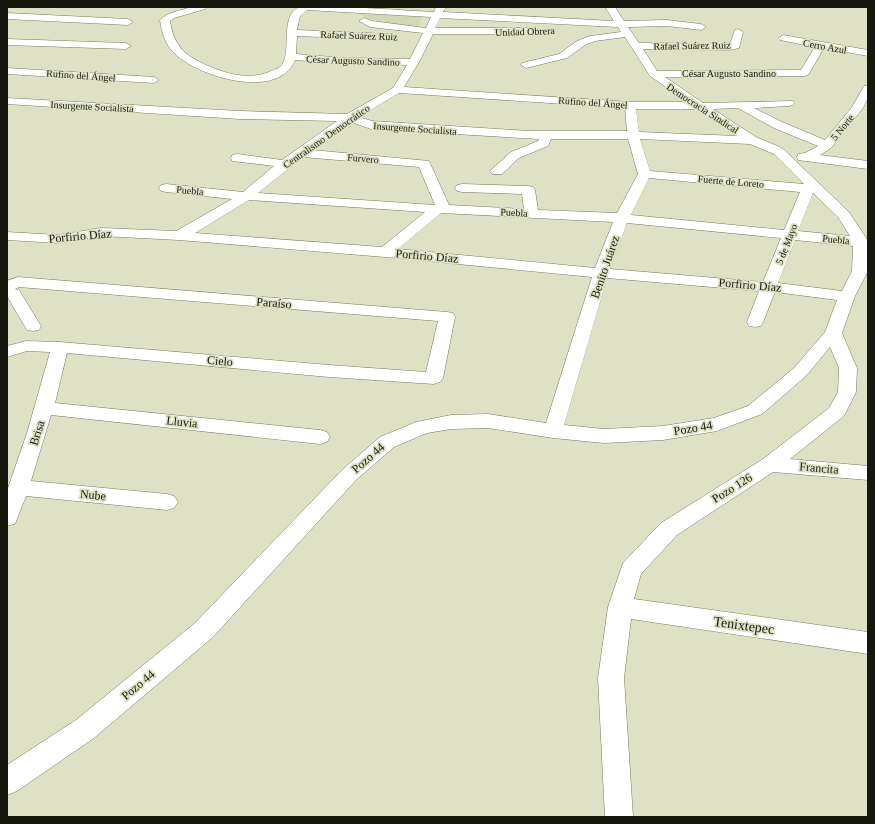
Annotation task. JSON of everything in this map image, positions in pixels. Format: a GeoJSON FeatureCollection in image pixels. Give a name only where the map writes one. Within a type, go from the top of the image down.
{"type":"FeatureCollection","features":[{"type":"Feature","properties":{"kind":"street"},"geometry":{"type":"LineString","coordinates":[[202,7],[171,16],[165,20],[168,38],[192,63],[218,75],[260,79],[284,70],[292,57],[292,33],[295,16],[306,7],[438,11],[474,17],[620,24],[667,23],[702,27]]}},
{"type":"Feature","properties":{"kind":"street","name":"Democracia Sindical"},"geometry":{"type":"LineString","coordinates":[[610,7],[654,74],[752,140],[778,151],[789,160],[812,188]]}},
{"type":"Feature","properties":{"kind":"street"},"geometry":{"type":"LineString","coordinates":[[43,26],[69,9]]}},
{"type":"Feature","properties":{"kind":"street"},"geometry":{"type":"LineString","coordinates":[[343,9],[370,24],[428,35],[474,17],[500,9]]}},
{"type":"Feature","properties":{"kind":"street","name":"Centralismo Democrático"},"geometry":{"type":"LineString","coordinates":[[179,236],[246,196],[285,164],[349,118],[397,90],[414,62],[438,11]]}},
{"type":"Feature","properties":{"kind":"street"},"geometry":{"type":"LineString","coordinates":[[7,16],[128,22]]}},
{"type":"Feature","properties":{"kind":"street","name":"Unidad Obrera"},"geometry":{"type":"LineString","coordinates":[[428,35],[545,31],[620,24]]}},
{"type":"Feature","properties":{"kind":"street","name":"Rafael Suárez Ruiz"},"geometry":{"type":"LineString","coordinates":[[636,46],[730,47],[735,46],[738,32]]}},
{"type":"Feature","properties":{"kind":"street","name":"Rafael Suárez Ruiz"},"geometry":{"type":"LineString","coordinates":[[292,33],[428,35]]}},
{"type":"Feature","properties":{"kind":"street"},"geometry":{"type":"LineString","coordinates":[[7,50],[31,34]]}},
{"type":"Feature","properties":{"kind":"street"},"geometry":{"type":"LineString","coordinates":[[526,65],[563,56],[581,43],[593,38],[628,34]]}},
{"type":"Feature","properties":{"kind":"street","name":"Cerro Azul"},"geometry":{"type":"LineString","coordinates":[[783,38],[868,53]]}},
{"type":"Feature","properties":{"kind":"street"},"geometry":{"type":"LineString","coordinates":[[7,42],[126,46]]}},
{"type":"Feature","properties":{"kind":"street","name":"César Augusto Sandino"},"geometry":{"type":"LineString","coordinates":[[654,74],[804,73],[821,45]]}},
{"type":"Feature","properties":{"kind":"street","name":"César Augusto Sandino"},"geometry":{"type":"LineString","coordinates":[[292,57],[344,61],[414,62]]}},
{"type":"Feature","properties":{"kind":"street","name":"Rufino del Ángel"},"geometry":{"type":"LineString","coordinates":[[7,71],[154,80],[126,108]]}},
{"type":"Feature","properties":{"kind":"street","name":"5 Norte"},"geometry":{"type":"LineString","coordinates":[[808,158],[827,145],[862,109],[868,88]]}},
{"type":"Feature","properties":{"kind":"street","name":"Rufino del Ángel"},"geometry":{"type":"LineString","coordinates":[[397,90],[630,105],[702,106],[789,103]]}},
{"type":"Feature","properties":{"kind":"street","name":"Insurgente Socialista"},"geometry":{"type":"LineString","coordinates":[[7,101],[240,115],[319,116],[349,118],[371,125],[546,135],[752,140]]}},
{"type":"Feature","properties":{"kind":"street"},"geometry":{"type":"LineString","coordinates":[[630,105],[633,136],[645,174]]}},
{"type":"Feature","properties":{"kind":"street"},"geometry":{"type":"LineString","coordinates":[[741,105],[778,125],[827,145]]}},
{"type":"Feature","properties":{"kind":"street"},"geometry":{"type":"LineString","coordinates":[[497,171],[515,155],[544,143],[546,135]]}},
{"type":"Feature","properties":{"kind":"street"},"geometry":{"type":"LineString","coordinates":[[778,151],[808,158],[868,165]]}},
{"type":"Feature","properties":{"kind":"street","name":"Furvero"},"geometry":{"type":"LineString","coordinates":[[301,153],[424,164],[441,209]]}},
{"type":"Feature","properties":{"kind":"street"},"geometry":{"type":"LineString","coordinates":[[851,162],[868,155]]}},
{"type":"Feature","properties":{"kind":"street"},"geometry":{"type":"LineString","coordinates":[[237,158],[285,164]]}},
{"type":"Feature","properties":{"kind":"street","name":"Fuerte de Loreto"},"geometry":{"type":"LineString","coordinates":[[645,174],[812,188]]}},
{"type":"Feature","properties":{"kind":"street","name":"Benito Juárez"},"geometry":{"type":"LineString","coordinates":[[553,431],[601,273],[622,218],[645,174]]}},
{"type":"Feature","properties":{"kind":"street","name":"Puebla"},"geometry":{"type":"LineString","coordinates":[[166,188],[246,196],[441,209],[622,218],[861,242]]}},
{"type":"Feature","properties":{"kind":"street"},"geometry":{"type":"LineString","coordinates":[[462,188],[528,190],[532,213]]}},
{"type":"Feature","properties":{"kind":"street"},"geometry":{"type":"LineString","coordinates":[[812,188],[844,215],[861,242],[860,271],[847,296],[833,333]]}},
{"type":"Feature","properties":{"kind":"street","name":"5 de Mayo"},"geometry":{"type":"LineString","coordinates":[[754,322],[790,234],[812,188]]}},
{"type":"Feature","properties":{"kind":"street"},"geometry":{"type":"LineString","coordinates":[[385,252],[441,209]]}},
{"type":"Feature","properties":{"kind":"street","name":"Porfirio Díaz"},"geometry":{"type":"LineString","coordinates":[[7,236],[46,239],[101,232],[179,236],[385,252],[601,273],[768,287],[847,296]]}},
{"type":"Feature","properties":{"kind":"street","name":"Paraíso"},"geometry":{"type":"LineString","coordinates":[[9,291],[38,284],[447,317],[434,378]]}},
{"type":"Feature","properties":{"kind":"street"},"geometry":{"type":"LineString","coordinates":[[9,291],[34,326]]}},
{"type":"Feature","properties":{"kind":"street","name":"Pozo 44"},"geometry":{"type":"LineString","coordinates":[[7,781],[85,729],[204,630],[349,475],[387,442],[424,427],[451,422],[488,422],[604,436],[663,433],[717,424],[756,410],[800,372],[833,333]]}},
{"type":"Feature","properties":{"kind":"street","name":"Pozo 126"},"geometry":{"type":"LineString","coordinates":[[619,817],[611,678],[620,607],[631,570],[668,529],[770,464],[837,412],[847,392],[848,368],[833,333]]}},
{"type":"Feature","properties":{"kind":"street","name":"Cielo"},"geometry":{"type":"LineString","coordinates":[[7,352],[26,346],[60,347],[329,371],[434,378]]}},
{"type":"Feature","properties":{"kind":"street","name":"Brisa"},"geometry":{"type":"LineString","coordinates":[[7,518],[19,488],[45,408],[60,347]]}},
{"type":"Feature","properties":{"kind":"street","name":"Lluvia"},"geometry":{"type":"LineString","coordinates":[[45,408],[320,436]]}},
{"type":"Feature","properties":{"kind":"street","name":"Francita"},"geometry":{"type":"LineString","coordinates":[[770,464],[868,473]]}},
{"type":"Feature","properties":{"kind":"street","name":"Nube"},"geometry":{"type":"LineString","coordinates":[[19,488],[167,502]]}},
{"type":"Feature","properties":{"kind":"street","name":"Tenixtepec"},"geometry":{"type":"LineString","coordinates":[[620,607],[868,643]]}},
{"type":"Feature","properties":{"kind":"shaded area"},"geometry":{"type":"Polygon","coordinates":[[[358,13],[422,17],[418,27],[368,19],[358,13]]]}}]}
